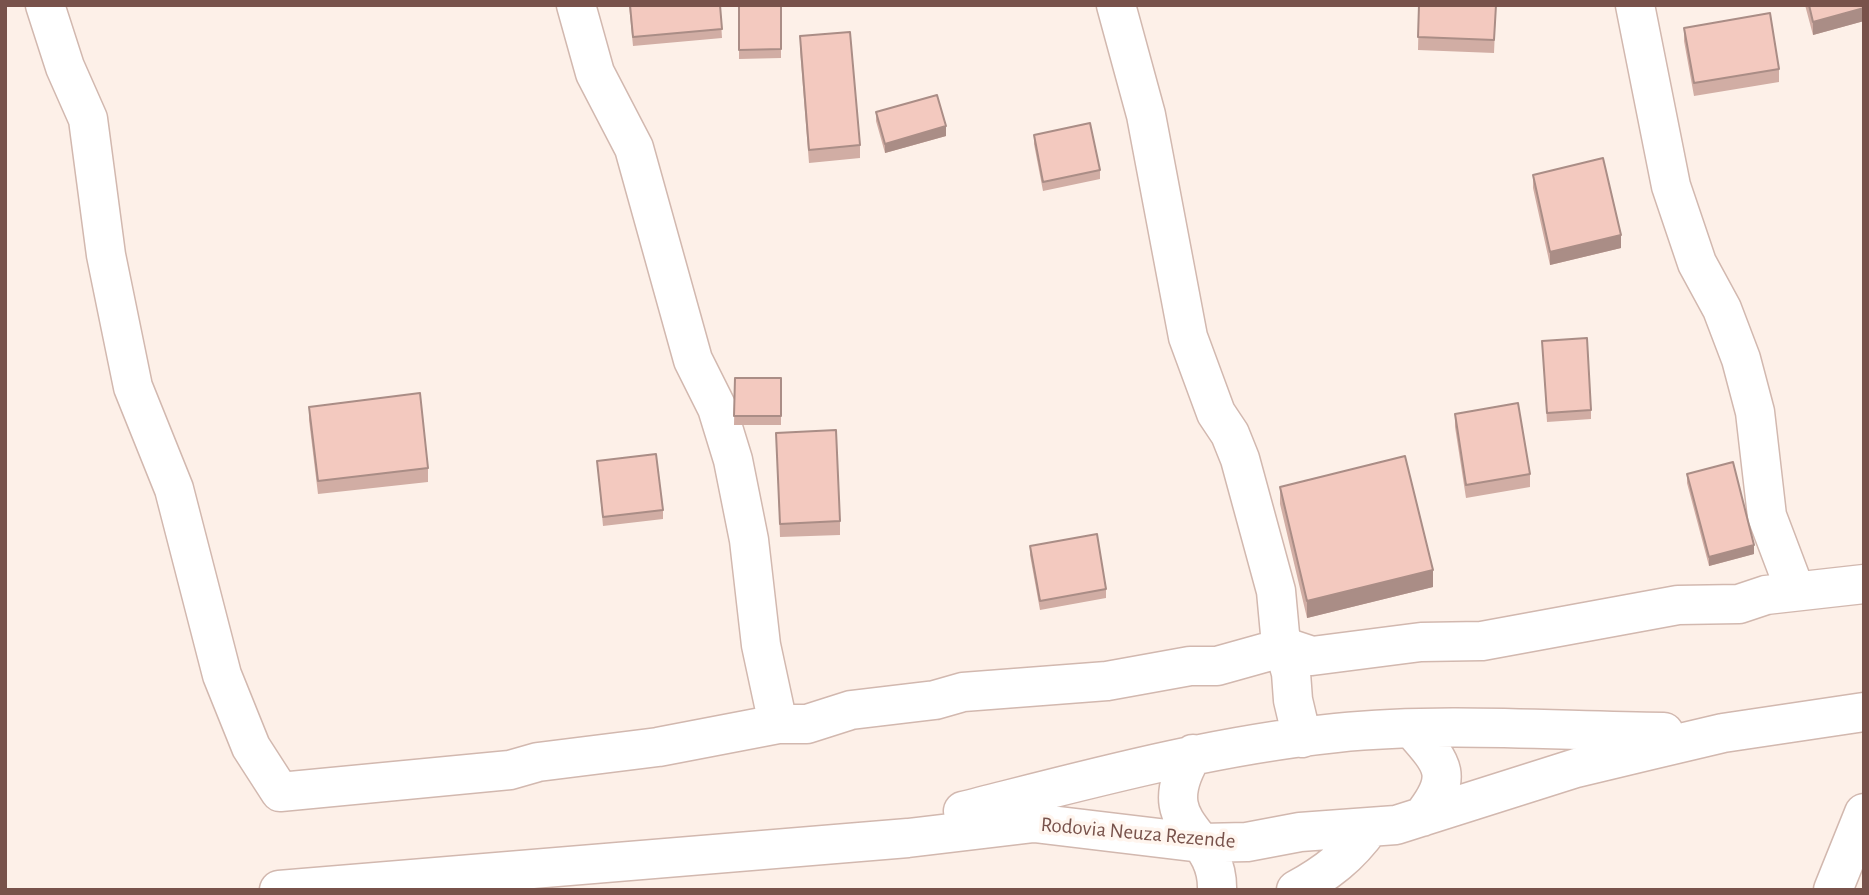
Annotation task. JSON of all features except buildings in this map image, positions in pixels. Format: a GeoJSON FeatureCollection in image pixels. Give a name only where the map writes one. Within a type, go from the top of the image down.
{"type":"FeatureCollection","features":[{"type":"Feature","properties":{"kind":"street"},"geometry":{"type":"LineString","coordinates":[[45,5],[65,67],[88,119],[106,255],[134,387],[174,489],[222,675],[251,747],[280,792],[510,770],[538,762],[658,747],[778,724],[807,724],[852,710],[935,701],[963,692],[1060,686],[1190,666],[1217,666],[1285,647],[1312,656],[1421,642],[1491,640],[1678,605],[1739,604],[1795,590],[1864,584]]}},
{"type":"Feature","properties":{"kind":"street"},"geometry":{"type":"LineString","coordinates":[[576,5],[595,73],[634,148],[693,359],[717,408],[729,447],[749,540],[761,645],[778,724]]}},
{"type":"Feature","properties":{"kind":"street"},"geometry":{"type":"LineString","coordinates":[[1116,5],[1146,115],[1188,337],[1216,413],[1230,433],[1240,459],[1255,526],[1273,579],[1302,738]]}},
{"type":"Feature","properties":{"kind":"street"},"geometry":{"type":"LineString","coordinates":[[1635,5],[1671,186],[1697,263],[1722,309],[1741,359],[1755,412],[1767,516],[1795,590]]}},
{"type":"Feature","properties":{"kind":"street","name":"Rodovia Neuza Rezende"},"geometry":{"type":"LineString","coordinates":[[279,890],[835,843],[1034,823],[1202,843],[1247,842],[1300,832],[1396,825],[1576,768],[1723,733],[1864,712]]}},
{"type":"Feature","properties":{"kind":"street"},"geometry":{"type":"LineString","coordinates":[[1413,730],[1436,755],[1444,771],[1441,787],[1422,817]]}},
{"type":"Feature","properties":{"kind":"street","name":"Rodovia Neuza Rezende"},"geometry":{"type":"LineString","coordinates":[[835,843],[1193,754],[1302,738],[1413,730],[1723,733]]}},
{"type":"Feature","properties":{"kind":"street"},"geometry":{"type":"LineString","coordinates":[[1193,754],[1178,786],[1178,803],[1188,829],[1202,843],[1213,862],[1217,890]]}},
{"type":"Feature","properties":{"kind":"street"},"geometry":{"type":"LineString","coordinates":[[1833,890],[1864,813]]}},
{"type":"Feature","properties":{"kind":"street"},"geometry":{"type":"LineString","coordinates":[[1296,890],[1330,870],[1356,847],[1370,827]]}}]}
